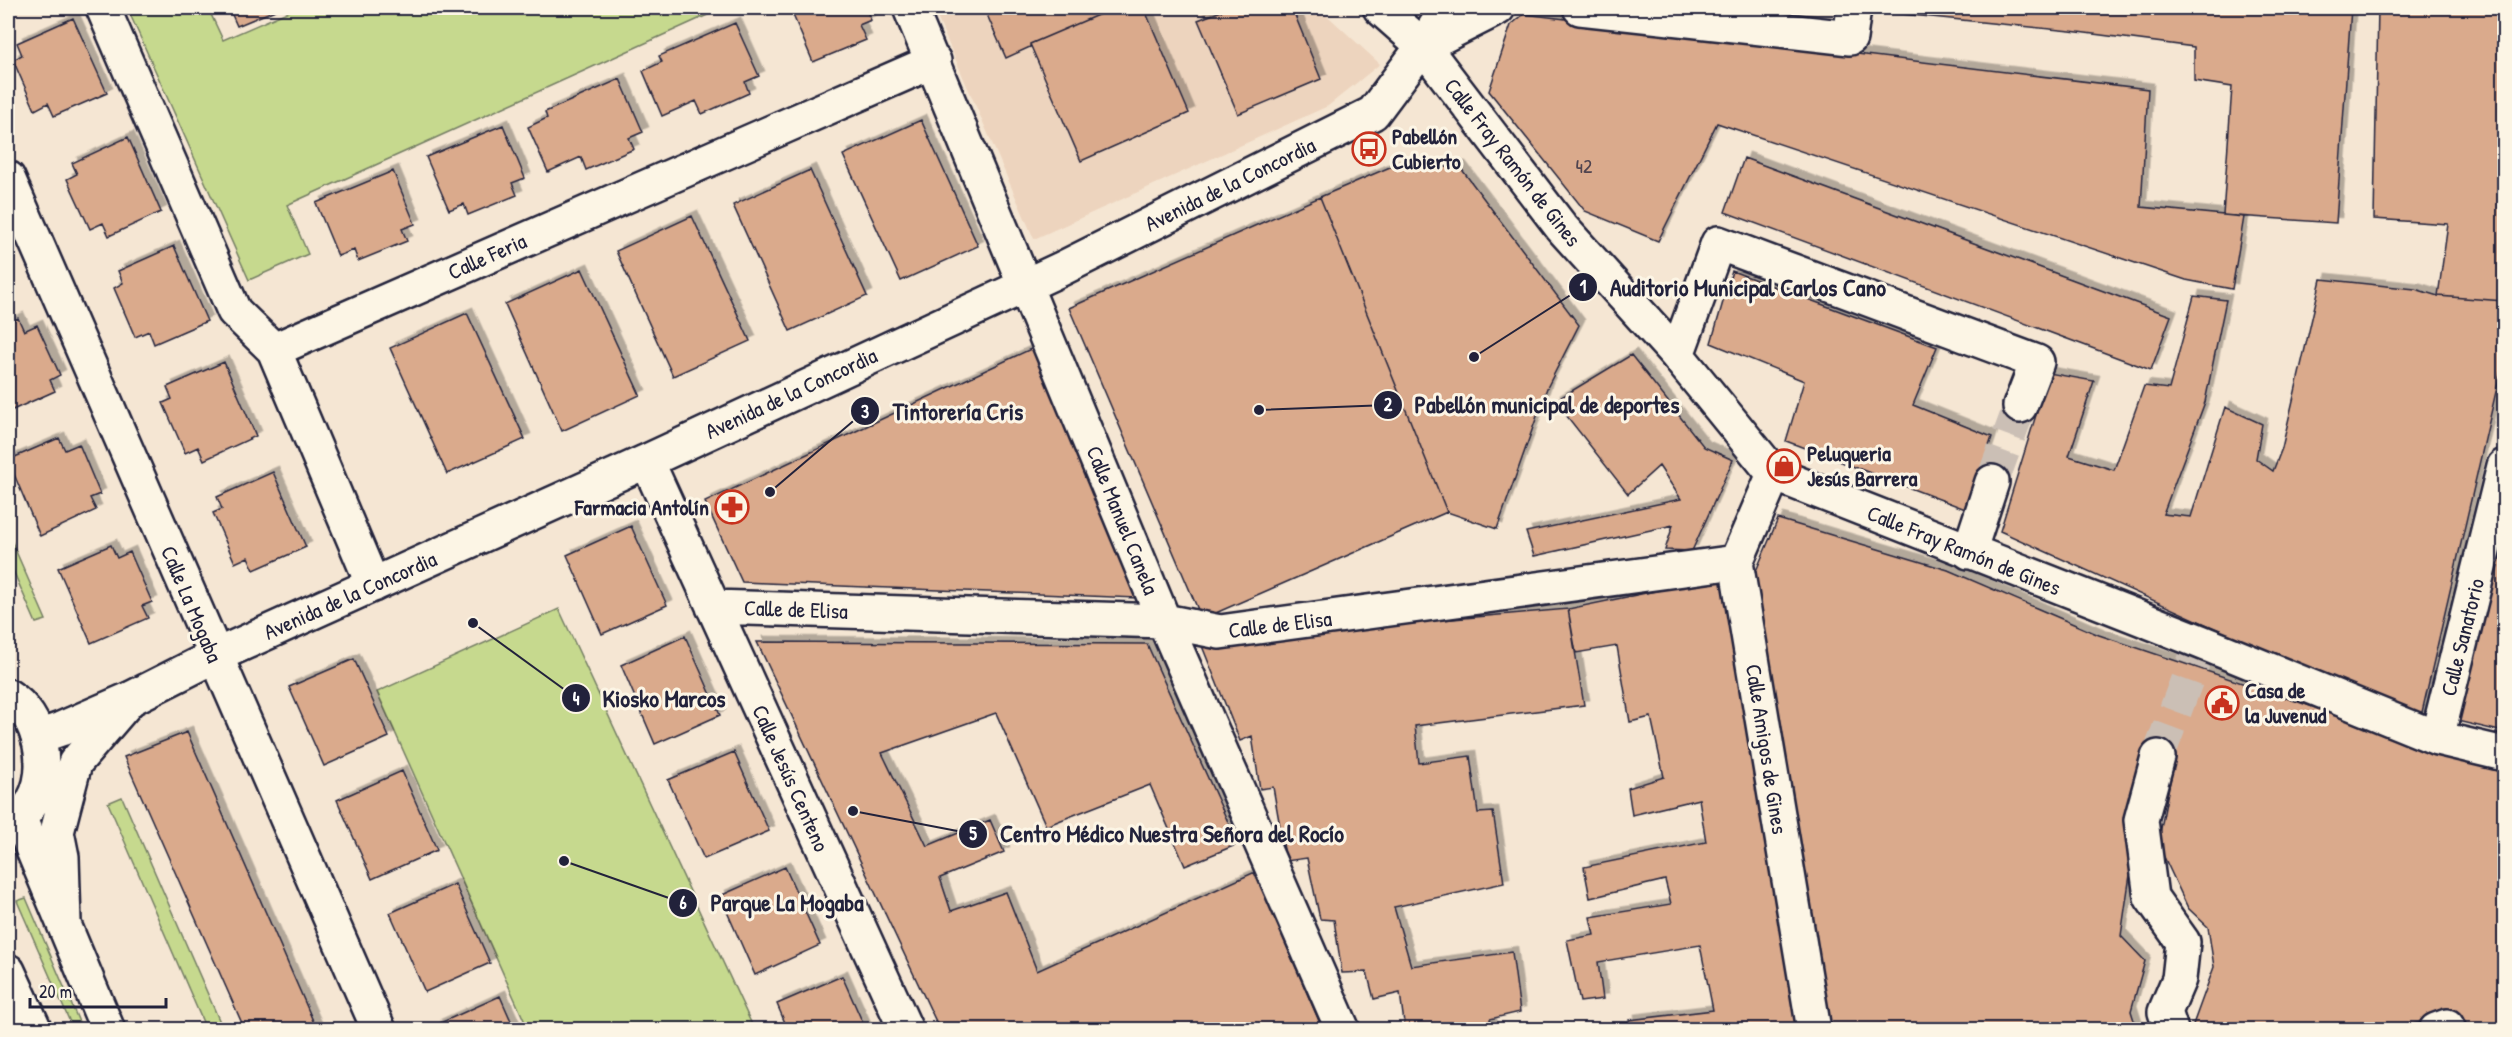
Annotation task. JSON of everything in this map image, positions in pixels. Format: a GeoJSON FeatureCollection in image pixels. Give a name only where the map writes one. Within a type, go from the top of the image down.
{"type":"FeatureCollection","features":[{"type":"Feature","properties":{"kind":"street"},"geometry":{"type":"LineString","coordinates":[[103,8],[234,311],[274,350],[373,585]]}},
{"type":"Feature","properties":{"kind":"street","name":"Calle Manuel Canela"},"geometry":{"type":"LineString","coordinates":[[910,8],[1026,283],[1164,621],[1343,1029]]}},
{"type":"Feature","properties":{"kind":"street","name":"Calle Fray Ramón de Gines"},"geometry":{"type":"LineString","coordinates":[[1380,8],[1423,46],[1562,228],[1677,354],[1774,474],[2201,642],[2437,738],[2505,754]]}},
{"type":"Feature","properties":{"kind":"street","name":"Avenida de la Concordia"},"geometry":{"type":"LineString","coordinates":[[38,737],[130,699],[215,656],[647,461],[1071,264],[1373,113],[1423,46],[1447,8]]}},
{"type":"Feature","properties":{"kind":"street"},"geometry":{"type":"LineString","coordinates":[[1423,46],[1498,8]]}},
{"type":"Feature","properties":{"kind":"street"},"geometry":{"type":"LineString","coordinates":[[1580,8],[1852,23]]}},
{"type":"Feature","properties":{"kind":"street","name":"Calle Feria"},"geometry":{"type":"LineString","coordinates":[[274,350],[934,61]]}},
{"type":"Feature","properties":{"kind":"street","name":"Calle La Mogaba"},"geometry":{"type":"LineString","coordinates":[[8,178],[379,1029]]}},
{"type":"Feature","properties":{"kind":"street"},"geometry":{"type":"LineString","coordinates":[[1677,354],[1718,243],[2037,362],[2020,406]]}},
{"type":"Feature","properties":{"kind":"street","name":"Calle Jesús Centeno"},"geometry":{"type":"LineString","coordinates":[[647,461],[906,1029]]}},
{"type":"Feature","properties":{"kind":"street","name":"Calle Sanatorio"},"geometry":{"type":"LineString","coordinates":[[2437,738],[2505,466]]}},
{"type":"Feature","properties":{"kind":"street"},"geometry":{"type":"LineString","coordinates":[[1736,562],[1774,474]]}},
{"type":"Feature","properties":{"kind":"street"},"geometry":{"type":"LineString","coordinates":[[1969,552],[1992,482]]}},
{"type":"Feature","properties":{"kind":"street","name":"Calle de Elisa"},"geometry":{"type":"LineString","coordinates":[[713,607],[1164,621],[1220,632],[1736,562]]}},
{"type":"Feature","properties":{"kind":"street","name":"Calle Amigos de Gines"},"geometry":{"type":"LineString","coordinates":[[1736,562],[1814,1029]]}},
{"type":"Feature","properties":{"kind":"street"},"geometry":{"type":"LineString","coordinates":[[8,696],[27,715],[38,737],[42,758],[40,780],[33,801],[14,824],[64,923],[108,1029]]}},
{"type":"Feature","properties":{"kind":"street"},"geometry":{"type":"LineString","coordinates":[[64,923],[62,857],[57,832],[75,763],[130,699]]}},
{"type":"Feature","properties":{"kind":"street"},"geometry":{"type":"LineString","coordinates":[[2158,757],[2141,820],[2151,897],[2183,942],[2179,979],[2165,1012],[2171,1029]]}},
{"type":"Feature","properties":{"kind":"street"},"geometry":{"type":"LineString","coordinates":[[8,970],[35,1029]]}},
{"type":"Feature","properties":{"kind":"street"},"geometry":{"type":"LineString","coordinates":[[2436,1029],[2447,1026],[2449,1029]]}},
{"type":"Feature","properties":{"kind":"shaded area"},"geometry":{"type":"Polygon","coordinates":[[[933,8],[1319,8],[1380,64],[1328,106],[1034,239],[933,8]]]}},
{"type":"Feature","properties":{"kind":"green space"},"geometry":{"type":"Polygon","coordinates":[[[138,8],[208,8],[223,40],[296,8],[723,8],[287,205],[308,254],[249,280],[129,12],[138,8]]]}},
{"type":"Feature","properties":{"kind":"green space"},"geometry":{"type":"Polygon","coordinates":[[[8,533],[46,620],[36,623],[8,559],[8,533]]]}},
{"type":"Feature","properties":{"kind":"green space"},"geometry":{"type":"Polygon","coordinates":[[[559,609],[754,1029],[528,1029],[377,692],[559,609]]]}},
{"type":"Feature","properties":{"kind":"green space"},"geometry":{"type":"Polygon","coordinates":[[[122,797],[223,1029],[206,1029],[108,803],[122,797]]]}},
{"type":"Feature","properties":{"kind":"green space"},"geometry":{"type":"Polygon","coordinates":[[[26,898],[82,1029],[73,1029],[17,901],[26,898]]]}},
{"type":"Feature","properties":{"kind":"building"},"geometry":{"type":"Polygon","coordinates":[[[229,8],[280,8],[237,26],[229,8]]]}},
{"type":"Feature","properties":{"kind":"building"},"geometry":{"type":"Polygon","coordinates":[[[790,8],[865,8],[871,20],[859,25],[866,40],[813,62],[790,8]]]}},
{"type":"Feature","properties":{"kind":"building"},"geometry":{"type":"Polygon","coordinates":[[[984,8],[1098,8],[1100,14],[1030,44],[1030,47],[1006,58],[984,8]]]}},
{"type":"Feature","properties":{"kind":"building"},"geometry":{"type":"Polygon","coordinates":[[[1114,8],[1144,8],[1189,113],[1081,161],[1030,44],[1114,8]]]}},
{"type":"Feature","properties":{"kind":"building"},"geometry":{"type":"Polygon","coordinates":[[[1229,8],[1292,8],[1321,79],[1238,114],[1198,20],[1229,8]]]}},
{"type":"Feature","properties":{"kind":"building"},"geometry":{"type":"Polygon","coordinates":[[[1893,8],[2351,8],[2336,223],[2223,215],[2232,87],[2194,81],[2194,47],[2070,31],[1892,13],[1893,8]]]}},
{"type":"Feature","properties":{"kind":"building"},"geometry":{"type":"Polygon","coordinates":[[[2378,8],[2504,8],[2504,301],[2438,296],[2448,224],[2374,219],[2378,8]]]}},
{"type":"Feature","properties":{"kind":"building"},"geometry":{"type":"Polygon","coordinates":[[[1524,14],[2148,89],[2141,207],[2244,217],[2232,289],[2186,280],[1717,123],[1658,241],[1585,211],[1489,91],[1511,25],[1524,14]]]}},
{"type":"Feature","properties":{"kind":"building"},"geometry":{"type":"Polygon","coordinates":[[[73,18],[107,93],[54,116],[48,103],[35,110],[13,60],[22,55],[17,43],[73,18]]]}},
{"type":"Feature","properties":{"kind":"building"},"geometry":{"type":"Polygon","coordinates":[[[735,23],[759,76],[745,82],[749,93],[702,114],[696,101],[662,116],[643,71],[662,62],[659,56],[735,23]]]}},
{"type":"Feature","properties":{"kind":"building"},"geometry":{"type":"Polygon","coordinates":[[[620,79],[643,132],[629,138],[634,149],[586,170],[581,157],[548,172],[528,127],[547,118],[545,112],[620,79]]]}},
{"type":"Feature","properties":{"kind":"building"},"geometry":{"type":"Polygon","coordinates":[[[921,120],[978,246],[901,281],[843,155],[921,120]]]}},
{"type":"Feature","properties":{"kind":"building"},"geometry":{"type":"Polygon","coordinates":[[[503,125],[525,178],[512,183],[517,195],[468,215],[464,204],[449,210],[426,157],[503,125]]]}},
{"type":"Feature","properties":{"kind":"building"},"geometry":{"type":"Polygon","coordinates":[[[128,137],[161,212],[109,236],[103,223],[90,229],[67,179],[77,174],[72,163],[128,137]]]}},
{"type":"Feature","properties":{"kind":"building"},"geometry":{"type":"Polygon","coordinates":[[[1744,158],[2171,316],[2151,370],[1725,212],[1744,158]]]}},
{"type":"Feature","properties":{"kind":"building"},"geometry":{"type":"Polygon","coordinates":[[[1390,167],[1460,167],[1579,325],[1547,388],[1497,529],[1447,512],[1320,197],[1390,167]]]}},
{"type":"Feature","properties":{"kind":"building"},"geometry":{"type":"Polygon","coordinates":[[[810,170],[867,296],[790,331],[733,205],[810,170]]]}},
{"type":"Feature","properties":{"kind":"building"},"geometry":{"type":"Polygon","coordinates":[[[393,171],[415,224],[402,229],[407,241],[358,261],[354,250],[338,256],[316,203],[393,171]]]}},
{"type":"Feature","properties":{"kind":"building"},"geometry":{"type":"Polygon","coordinates":[[[1320,197],[1447,512],[1202,619],[1069,308],[1320,197]]]}},
{"type":"Feature","properties":{"kind":"building"},"geometry":{"type":"Polygon","coordinates":[[[692,216],[750,341],[673,376],[616,251],[692,216]]]}},
{"type":"Feature","properties":{"kind":"building"},"geometry":{"type":"Polygon","coordinates":[[[174,246],[207,321],[154,344],[149,331],[135,337],[114,288],[123,283],[118,271],[174,246]]]}},
{"type":"Feature","properties":{"kind":"building"},"geometry":{"type":"Polygon","coordinates":[[[582,269],[640,395],[562,431],[505,304],[582,269]]]}},
{"type":"Feature","properties":{"kind":"building"},"geometry":{"type":"Polygon","coordinates":[[[1732,271],[1937,347],[1913,405],[1992,437],[1968,510],[1786,441],[1804,381],[1711,343],[1732,271]]]}},
{"type":"Feature","properties":{"kind":"building"},"geometry":{"type":"Polygon","coordinates":[[[2321,279],[2415,289],[2438,296],[2504,301],[2504,357],[2420,721],[2000,531],[2049,373],[2094,381],[2069,456],[2114,470],[2144,386],[2169,389],[2194,296],[2226,300],[2205,402],[2163,514],[2191,517],[2225,407],[2262,424],[2256,459],[2273,471],[2282,448],[2321,279]]]}},
{"type":"Feature","properties":{"kind":"building"},"geometry":{"type":"Polygon","coordinates":[[[467,313],[525,439],[447,474],[390,348],[467,313]]]}},
{"type":"Feature","properties":{"kind":"building"},"geometry":{"type":"Polygon","coordinates":[[[18,318],[24,331],[37,325],[60,375],[50,380],[55,391],[8,412],[8,323],[18,318]]]}},
{"type":"Feature","properties":{"kind":"building"},"geometry":{"type":"Polygon","coordinates":[[[1035,347],[1137,598],[742,582],[705,502],[1035,347]]]}},
{"type":"Feature","properties":{"kind":"building"},"geometry":{"type":"Polygon","coordinates":[[[1631,355],[1704,447],[1733,460],[1692,551],[1665,550],[1673,525],[1534,556],[1526,532],[1681,499],[1659,466],[1628,494],[1555,401],[1631,355]]]}},
{"type":"Feature","properties":{"kind":"building"},"geometry":{"type":"Polygon","coordinates":[[[224,362],[256,436],[204,460],[198,447],[185,453],[163,403],[172,399],[167,387],[224,362]]]}},
{"type":"Feature","properties":{"kind":"building"},"geometry":{"type":"Polygon","coordinates":[[[59,438],[65,450],[79,444],[100,494],[90,498],[96,510],[40,536],[8,460],[59,438]]]}},
{"type":"Feature","properties":{"kind":"building"},"geometry":{"type":"Polygon","coordinates":[[[273,472],[306,547],[254,570],[248,557],[235,563],[213,513],[222,509],[217,497],[273,472]]]}},
{"type":"Feature","properties":{"kind":"building"},"geometry":{"type":"Polygon","coordinates":[[[1778,519],[1948,570],[2099,635],[2504,771],[2504,1030],[2463,1030],[2457,1014],[2385,1030],[2191,1030],[2214,967],[2208,927],[2188,908],[2158,844],[2175,755],[2149,746],[2121,936],[2145,961],[2131,1011],[2137,1030],[1830,1030],[1753,578],[1778,519]]]}},
{"type":"Feature","properties":{"kind":"building"},"geometry":{"type":"Polygon","coordinates":[[[631,526],[667,605],[602,634],[567,555],[631,526]]]}},
{"type":"Feature","properties":{"kind":"building"},"geometry":{"type":"Polygon","coordinates":[[[2501,537],[2504,537],[2504,732],[2453,720],[2501,537]]]}},
{"type":"Feature","properties":{"kind":"building"},"geometry":{"type":"Polygon","coordinates":[[[111,545],[117,558],[130,552],[152,602],[142,606],[148,618],[91,643],[58,568],[111,545]]]}},
{"type":"Feature","properties":{"kind":"building"},"geometry":{"type":"Polygon","coordinates":[[[1724,577],[1804,1030],[1630,1030],[1629,1020],[1713,1010],[1700,945],[1598,962],[1603,999],[1580,1002],[1567,940],[1594,935],[1590,917],[1671,904],[1665,880],[1590,898],[1584,867],[1706,842],[1699,799],[1632,815],[1628,788],[1664,777],[1651,717],[1630,722],[1617,646],[1576,653],[1568,609],[1724,577]]]}},
{"type":"Feature","properties":{"kind":"building"},"geometry":{"type":"Polygon","coordinates":[[[1568,609],[1584,705],[1415,726],[1419,763],[1470,756],[1478,813],[1493,812],[1504,883],[1394,907],[1411,966],[1512,952],[1520,1012],[1490,1019],[1492,1030],[1405,1030],[1400,993],[1374,999],[1367,972],[1342,973],[1334,920],[1320,919],[1307,858],[1286,861],[1273,787],[1260,789],[1252,736],[1240,741],[1200,641],[1568,609]]]}},
{"type":"Feature","properties":{"kind":"building"},"geometry":{"type":"Polygon","coordinates":[[[685,636],[720,715],[655,744],[621,665],[685,636]]]}},
{"type":"Feature","properties":{"kind":"building"},"geometry":{"type":"Polygon","coordinates":[[[757,642],[1147,644],[1238,844],[1185,866],[1150,785],[1046,826],[996,713],[882,753],[927,846],[990,820],[1004,852],[940,878],[951,911],[1006,892],[1037,971],[1255,872],[1323,1030],[940,1030],[757,642]]]}},
{"type":"Feature","properties":{"kind":"building"},"geometry":{"type":"Polygon","coordinates":[[[354,659],[389,737],[324,766],[289,687],[354,659]]]}},
{"type":"Feature","properties":{"kind":"building"},"geometry":{"type":"Polygon","coordinates":[[[187,732],[317,1030],[245,1030],[124,757],[187,732]]]}},
{"type":"Feature","properties":{"kind":"building"},"geometry":{"type":"Polygon","coordinates":[[[734,752],[769,831],[704,859],[668,780],[734,752]]]}},
{"type":"Feature","properties":{"kind":"building"},"geometry":{"type":"Polygon","coordinates":[[[402,771],[437,850],[372,879],[337,800],[402,771]]]}},
{"type":"Feature","properties":{"kind":"building"},"geometry":{"type":"Polygon","coordinates":[[[785,867],[820,945],[755,975],[720,896],[785,867]]]}},
{"type":"Feature","properties":{"kind":"building"},"geometry":{"type":"Polygon","coordinates":[[[455,884],[490,963],[425,992],[390,913],[455,884]]]}},
{"type":"Feature","properties":{"kind":"building"},"geometry":{"type":"Polygon","coordinates":[[[842,976],[866,1030],[788,1030],[777,1004],[842,976]]]}},
{"type":"Feature","properties":{"kind":"building"},"geometry":{"type":"Polygon","coordinates":[[[500,996],[515,1030],[438,1030],[436,1025],[500,996]]]}},
{"type":"Feature","properties":{"kind":"tunnel"},"geometry":{"type":"LineString","coordinates":[[1992,482],[2020,406]]}},
{"type":"Feature","properties":{"kind":"tunnel"},"geometry":{"type":"LineString","coordinates":[[2158,757],[2201,642]]}},
{"type":"Feature","properties":{"kind":"place","name":"Pabellón Cubierto"},"geometry":{"type":"Point","coordinates":[1369,149]}},
{"type":"Feature","properties":{"kind":"place","name":"Auditorio Municipal Carlos Cano"},"geometry":{"type":"Point","coordinates":[1474,357]}},
{"type":"Feature","properties":{"kind":"place","name":"Pabellón municipal de deportes"},"geometry":{"type":"Point","coordinates":[1259,410]}},
{"type":"Feature","properties":{"kind":"place","name":"Peluqueria Jesús Barrera"},"geometry":{"type":"Point","coordinates":[1784,466]}},
{"type":"Feature","properties":{"kind":"place","name":"Tintorería Cris"},"geometry":{"type":"Point","coordinates":[770,492]}},
{"type":"Feature","properties":{"kind":"place","name":"Farmacia Antolín"},"geometry":{"type":"Point","coordinates":[732,507]}},
{"type":"Feature","properties":{"kind":"place","name":"Kiosko Marcos"},"geometry":{"type":"Point","coordinates":[473,623]}},
{"type":"Feature","properties":{"kind":"place","name":"Casa de la Juvenud"},"geometry":{"type":"Point","coordinates":[2222,703]}},
{"type":"Feature","properties":{"kind":"place","name":"Centro Médico Nuestra Señora del Rocío"},"geometry":{"type":"Point","coordinates":[853,811]}},
{"type":"Feature","properties":{"kind":"place","name":"Parque La Mogaba"},"geometry":{"type":"Point","coordinates":[564,861]}}]}
